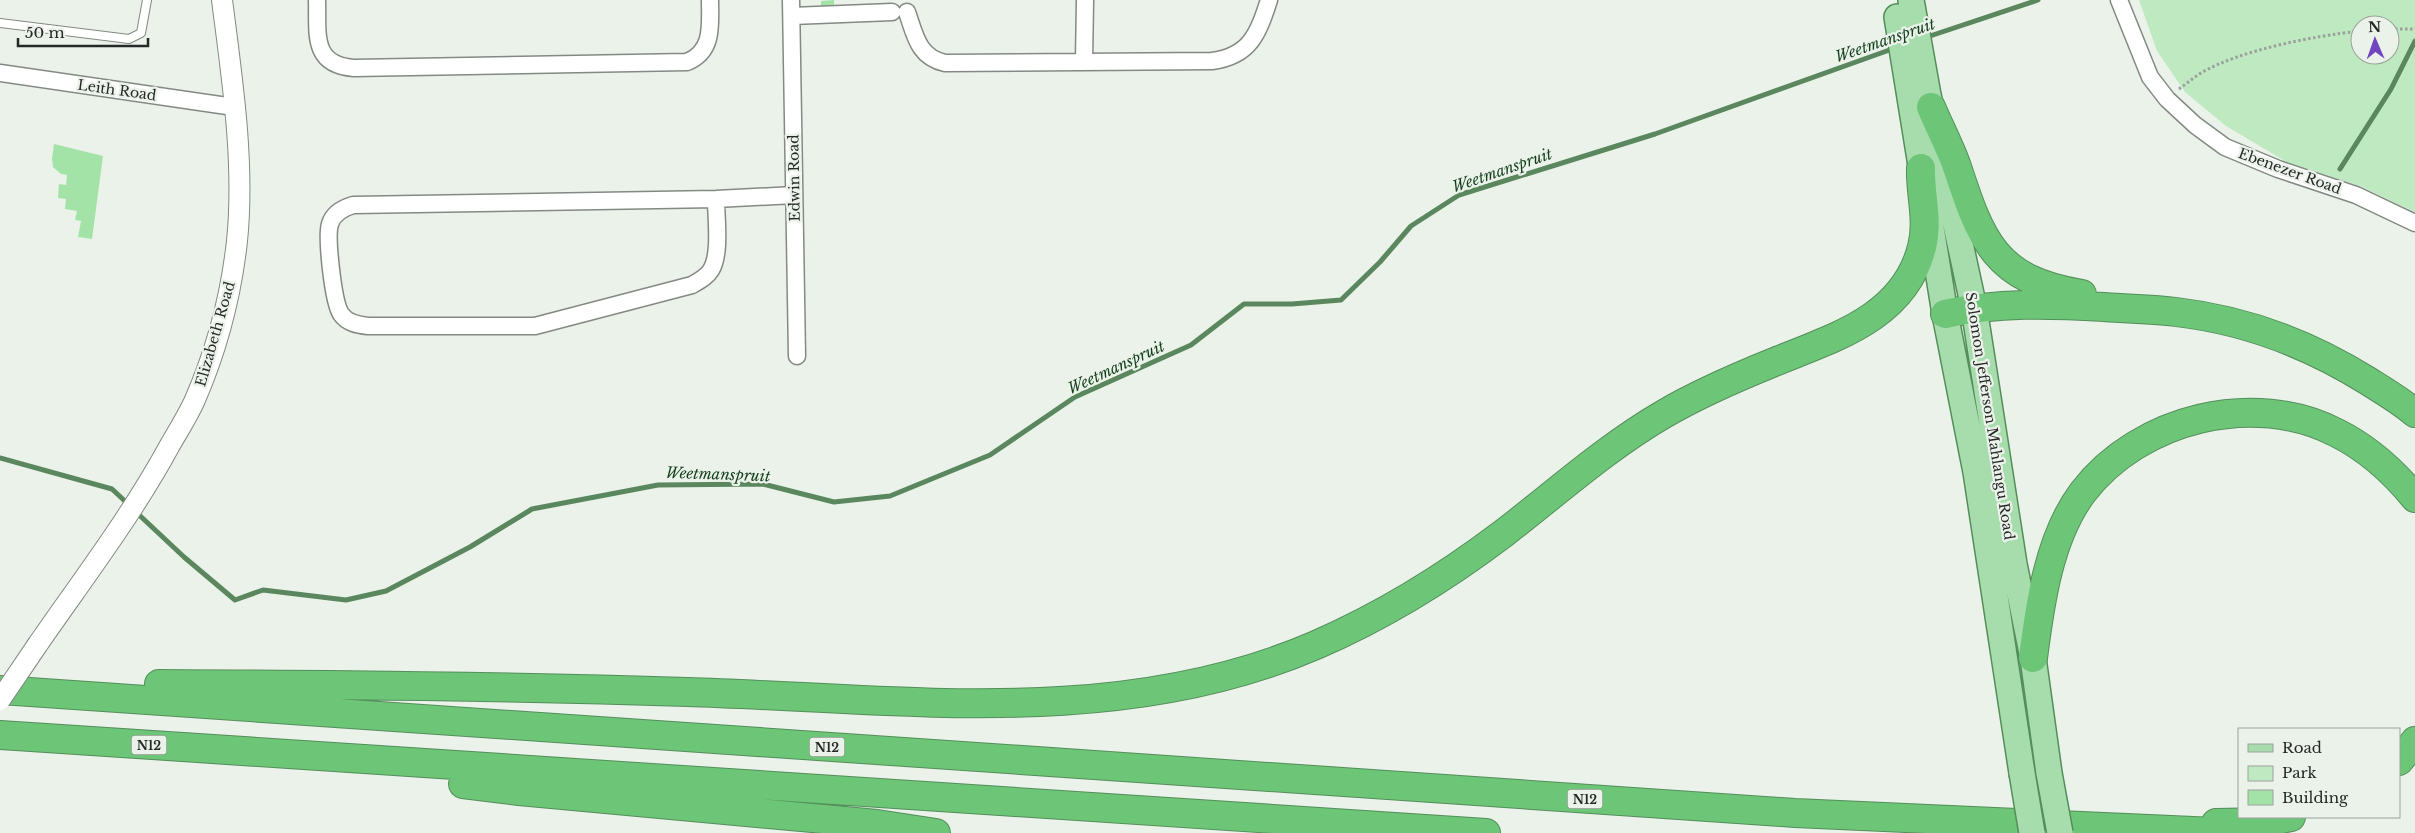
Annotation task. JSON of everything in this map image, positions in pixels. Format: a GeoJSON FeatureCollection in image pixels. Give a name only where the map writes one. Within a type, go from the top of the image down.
{"type":"FeatureCollection","features":[{"type":"Feature","properties":{"kind":"highway"},"geometry":{"type":"LineString","coordinates":[[1923,100],[1955,162],[1977,226],[1992,249],[2009,266],[2028,279],[2047,286],[2255,328],[2303,345],[2348,369],[2415,413]]}},
{"type":"Feature","properties":{"kind":"highway"},"geometry":{"type":"LineString","coordinates":[[0,683],[507,686],[1004,704],[1118,696],[1185,686],[1246,670],[1315,645],[1415,594],[1464,562],[1599,459],[1660,417],[1703,393],[1837,337],[1877,316],[1900,291],[1921,254],[1925,226],[1921,168]]}},
{"type":"Feature","properties":{"kind":"highway"},"geometry":{"type":"LineString","coordinates":[[1945,314],[1974,308],[2061,304],[2176,312]]}},
{"type":"Feature","properties":{"kind":"highway"},"geometry":{"type":"LineString","coordinates":[[2033,658],[2042,601],[2060,535],[2070,513],[2083,492],[2104,469],[2125,452],[2169,427],[2191,420],[2242,414],[2281,416],[2312,423],[2337,433],[2369,452],[2394,473],[2415,498]]}},
{"type":"Feature","properties":{"kind":"highway","name":"N12"},"geometry":{"type":"LineString","coordinates":[[0,690],[1795,813],[2238,833]]}},
{"type":"Feature","properties":{"kind":"highway","name":"N12"},"geometry":{"type":"LineString","coordinates":[[0,735],[1486,833]]}},
{"type":"Feature","properties":{"kind":"highway"},"geometry":{"type":"LineString","coordinates":[[2400,760],[2415,741]]}},
{"type":"Feature","properties":{"kind":"highway"},"geometry":{"type":"LineString","coordinates":[[297,754],[410,777],[510,790],[877,824],[936,833]]}},
{"type":"Feature","properties":{"kind":"highway"},"geometry":{"type":"LineString","coordinates":[[1795,813],[1835,807],[1876,806],[2220,824],[2267,822],[2286,818]]}},
{"type":"Feature","properties":{"kind":"main road","name":"Solomon Jefferson Mahlangu Road"},"geometry":{"type":"LineString","coordinates":[[1894,0],[1908,16],[1923,100],[1974,308],[2014,564],[2033,658],[2049,773],[2060,833]]}},
{"type":"Feature","properties":{"kind":"main road","name":"Solomon Jefferson Mahlangu Road"},"geometry":{"type":"LineString","coordinates":[[1923,100],[1921,168],[1945,314],[1976,472],[2032,833]]}},
{"type":"Feature","properties":{"kind":"street","name":"Elizabeth Road"},"geometry":{"type":"LineString","coordinates":[[0,700],[152,479],[193,403],[210,359],[231,280],[237,240],[239,192],[239,159],[222,0]]}},
{"type":"Feature","properties":{"kind":"street"},"geometry":{"type":"LineString","coordinates":[[317,0],[318,42],[322,54],[330,62],[340,67],[354,68],[687,62],[697,58],[708,43],[710,0]]}},
{"type":"Feature","properties":{"kind":"street"},"geometry":{"type":"LineString","coordinates":[[1084,61],[1085,0]]}},
{"type":"Feature","properties":{"kind":"street"},"geometry":{"type":"LineString","coordinates":[[792,8],[899,6],[924,52],[937,61],[966,64],[1058,64],[1084,61],[1212,62],[1236,56],[1245,48],[1253,38],[1269,0]]}},
{"type":"Feature","properties":{"kind":"street","name":"Ebenezer Road"},"geometry":{"type":"LineString","coordinates":[[2119,0],[2150,77],[2166,99],[2194,125],[2224,147],[2278,169],[2356,195],[2415,223]]}},
{"type":"Feature","properties":{"kind":"street","name":"Edwin Road"},"geometry":{"type":"LineString","coordinates":[[792,8],[797,356]]}},
{"type":"Feature","properties":{"kind":"street","name":"Leith Road"},"geometry":{"type":"LineString","coordinates":[[0,73],[234,107]]}},
{"type":"Feature","properties":{"kind":"street"},"geometry":{"type":"LineString","coordinates":[[716,199],[716,242],[711,270],[704,278],[683,288],[535,326],[368,326],[348,321],[341,314],[336,304],[329,238],[330,225],[336,214],[353,205],[716,199],[794,194]]}},
{"type":"Feature","properties":{"kind":"lane"},"geometry":{"type":"LineString","coordinates":[[0,23],[129,39],[141,33],[147,0]]}},
{"type":"Feature","properties":{"kind":"path"},"geometry":{"type":"LineString","coordinates":[[2400,29],[2415,29]]}},
{"type":"Feature","properties":{"kind":"path"},"geometry":{"type":"LineString","coordinates":[[2166,99],[2201,73],[2243,55],[2296,42],[2350,33]]}},
{"type":"Feature","properties":{"kind":"green space"},"geometry":{"type":"Polygon","coordinates":[[[2139,0],[2415,0],[2415,212],[2360,186],[2290,164],[2226,126],[2185,92],[2157,51],[2139,0]]]}},
{"type":"Feature","properties":{"kind":"building"},"geometry":{"type":"Polygon","coordinates":[[[834,0],[834,9],[821,9],[821,1],[834,0]]]}},
{"type":"Feature","properties":{"kind":"building"},"geometry":{"type":"Polygon","coordinates":[[[54,144],[103,156],[92,239],[78,237],[81,221],[75,220],[77,211],[65,209],[66,199],[58,198],[59,184],[66,185],[67,175],[61,174],[53,167],[54,144]]]}},
{"type":"Feature","properties":{"kind":"waterway","name":"Weetmanspruit"},"geometry":{"type":"LineString","coordinates":[[1924,38],[2038,0]]}},
{"type":"Feature","properties":{"kind":"waterway"},"geometry":{"type":"LineString","coordinates":[[2340,169],[2391,89],[2415,41]]}},
{"type":"Feature","properties":{"kind":"waterway","name":"Weetmanspruit"},"geometry":{"type":"LineString","coordinates":[[136,512],[184,557],[235,600],[263,590],[346,600],[386,591],[470,547],[532,509],[658,485],[763,484],[834,502],[890,496],[990,455],[1075,397],[1191,345],[1244,304],[1292,304],[1341,300],[1380,262],[1411,226],[1459,195],[1655,134],[1895,48]]}},
{"type":"Feature","properties":{"kind":"waterway"},"geometry":{"type":"LineString","coordinates":[[0,458],[112,489],[128,504]]}}]}
